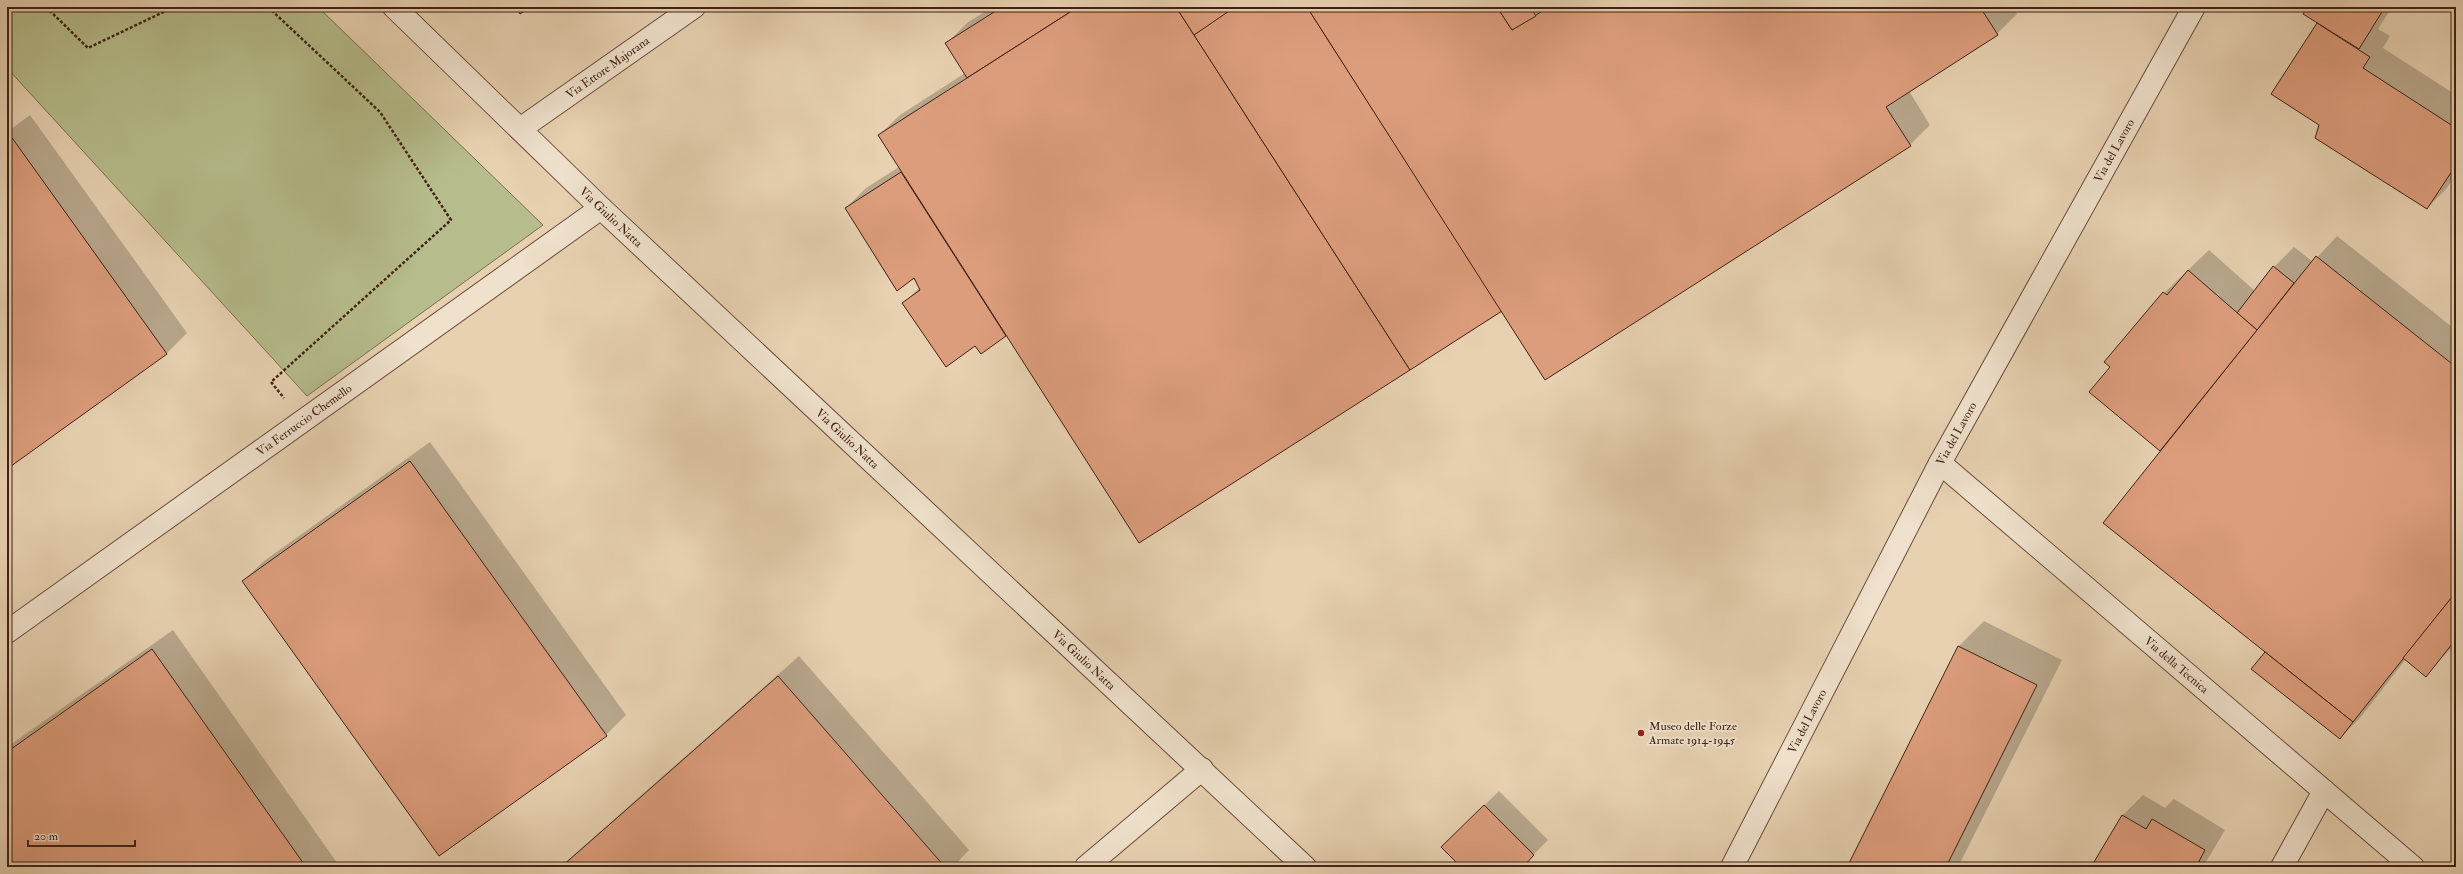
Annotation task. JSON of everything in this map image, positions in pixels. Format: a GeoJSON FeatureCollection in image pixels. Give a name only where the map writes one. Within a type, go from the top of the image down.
{"type":"FeatureCollection","features":[{"type":"Feature","properties":{"kind":"street","name":"Via Giulio Natta"},"geometry":{"type":"LineString","coordinates":[[394,7],[601,208],[1305,867]]}},
{"type":"Feature","properties":{"kind":"street","name":"Via Ettore Majorana"},"geometry":{"type":"LineString","coordinates":[[520,129],[694,7]]}},
{"type":"Feature","properties":{"kind":"street","name":"Via del Lavoro"},"geometry":{"type":"LineString","coordinates":[[1732,867],[1940,463],[2194,7]]}},
{"type":"Feature","properties":{"kind":"street","name":"Via Ferruccio Chemello"},"geometry":{"type":"LineString","coordinates":[[7,632],[601,208]]}},
{"type":"Feature","properties":{"kind":"street","name":"Via della Tecnica"},"geometry":{"type":"LineString","coordinates":[[1940,463],[2413,867]]}},
{"type":"Feature","properties":{"kind":"street"},"geometry":{"type":"LineString","coordinates":[[1086,867],[1202,769]]}},
{"type":"Feature","properties":{"kind":"street"},"geometry":{"type":"LineString","coordinates":[[2282,867],[2324,791]]}},
{"type":"Feature","properties":{"kind":"path"},"geometry":{"type":"LineString","coordinates":[[46,7],[88,48],[174,7]]}},
{"type":"Feature","properties":{"kind":"path"},"geometry":{"type":"LineString","coordinates":[[268,7],[380,112],[451,220],[271,382]]}},
{"type":"Feature","properties":{"kind":"green space"},"geometry":{"type":"Polygon","coordinates":[[[7,7],[318,7],[543,225],[307,396],[7,68],[7,7]]]}},
{"type":"Feature","properties":{"kind":"building"},"geometry":{"type":"Polygon","coordinates":[[[516,7],[531,7],[520,14],[516,7]]]}},
{"type":"Feature","properties":{"kind":"building"},"geometry":{"type":"Polygon","coordinates":[[[1002,7],[1078,7],[967,78],[945,43],[1002,7]]]}},
{"type":"Feature","properties":{"kind":"building"},"geometry":{"type":"Polygon","coordinates":[[[1078,7],[1176,7],[1410,370],[1139,543],[878,135],[1078,7]]]}},
{"type":"Feature","properties":{"kind":"building"},"geometry":{"type":"Polygon","coordinates":[[[1176,7],[1235,7],[1236,8],[1194,35],[1176,7]]]}},
{"type":"Feature","properties":{"kind":"building"},"geometry":{"type":"Polygon","coordinates":[[[1235,7],[1307,7],[1502,311],[1410,370],[1194,35],[1235,7]]]}},
{"type":"Feature","properties":{"kind":"building"},"geometry":{"type":"Polygon","coordinates":[[[1307,7],[1497,7],[1512,30],[1549,7],[1980,7],[1998,35],[1886,107],[1911,146],[1545,380],[1307,7]]]}},
{"type":"Feature","properties":{"kind":"building"},"geometry":{"type":"Polygon","coordinates":[[[1497,7],[1530,7],[1536,16],[1512,30],[1497,7]]]}},
{"type":"Feature","properties":{"kind":"building"},"geometry":{"type":"Polygon","coordinates":[[[2307,7],[2385,7],[2359,49],[2303,14],[2307,7]]]}},
{"type":"Feature","properties":{"kind":"building"},"geometry":{"type":"Polygon","coordinates":[[[2317,23],[2370,57],[2363,68],[2456,128],[2456,165],[2427,209],[2315,138],[2319,125],[2271,94],[2317,23]]]}},
{"type":"Feature","properties":{"kind":"building"},"geometry":{"type":"Polygon","coordinates":[[[10,135],[167,354],[7,469],[7,137],[10,135]]]}},
{"type":"Feature","properties":{"kind":"building"},"geometry":{"type":"Polygon","coordinates":[[[901,172],[1006,336],[981,354],[975,346],[946,367],[902,303],[920,290],[914,278],[897,291],[845,208],[901,172]]]}},
{"type":"Feature","properties":{"kind":"building"},"geometry":{"type":"Polygon","coordinates":[[[2316,256],[2456,367],[2456,592],[2353,722],[2103,523],[2316,256]]]}},
{"type":"Feature","properties":{"kind":"building"},"geometry":{"type":"Polygon","coordinates":[[[2273,266],[2294,283],[2257,330],[2237,313],[2273,266]]]}},
{"type":"Feature","properties":{"kind":"building"},"geometry":{"type":"Polygon","coordinates":[[[2188,270],[2257,330],[2160,451],[2089,392],[2110,367],[2104,362],[2163,292],[2167,295],[2188,270]]]}},
{"type":"Feature","properties":{"kind":"building"},"geometry":{"type":"Polygon","coordinates":[[[410,461],[607,736],[439,856],[242,581],[410,461]]]}},
{"type":"Feature","properties":{"kind":"building"},"geometry":{"type":"Polygon","coordinates":[[[2456,592],[2456,639],[2426,677],[2403,658],[2456,592]]]}},
{"type":"Feature","properties":{"kind":"building"},"geometry":{"type":"Polygon","coordinates":[[[1958,646],[2037,685],[1946,867],[1847,867],[1958,646]]]}},
{"type":"Feature","properties":{"kind":"building"},"geometry":{"type":"Polygon","coordinates":[[[152,649],[306,867],[7,867],[7,752],[152,649]]]}},
{"type":"Feature","properties":{"kind":"building"},"geometry":{"type":"Polygon","coordinates":[[[2265,652],[2353,722],[2340,739],[2251,669],[2265,652]]]}},
{"type":"Feature","properties":{"kind":"building"},"geometry":{"type":"Polygon","coordinates":[[[778,676],[945,867],[561,867],[618,817],[778,676]]]}},
{"type":"Feature","properties":{"kind":"building"},"geometry":{"type":"Polygon","coordinates":[[[1484,805],[1534,855],[1523,867],[1461,867],[1441,847],[1484,805]]]}},
{"type":"Feature","properties":{"kind":"building"},"geometry":{"type":"Polygon","coordinates":[[[2122,815],[2146,829],[2152,819],[2205,850],[2196,867],[2091,867],[2122,815]]]}},
{"type":"Feature","properties":{"kind":"place","name":"Museo delle Forze Armate 1914-1945"},"geometry":{"type":"Point","coordinates":[1641,733]}}]}
